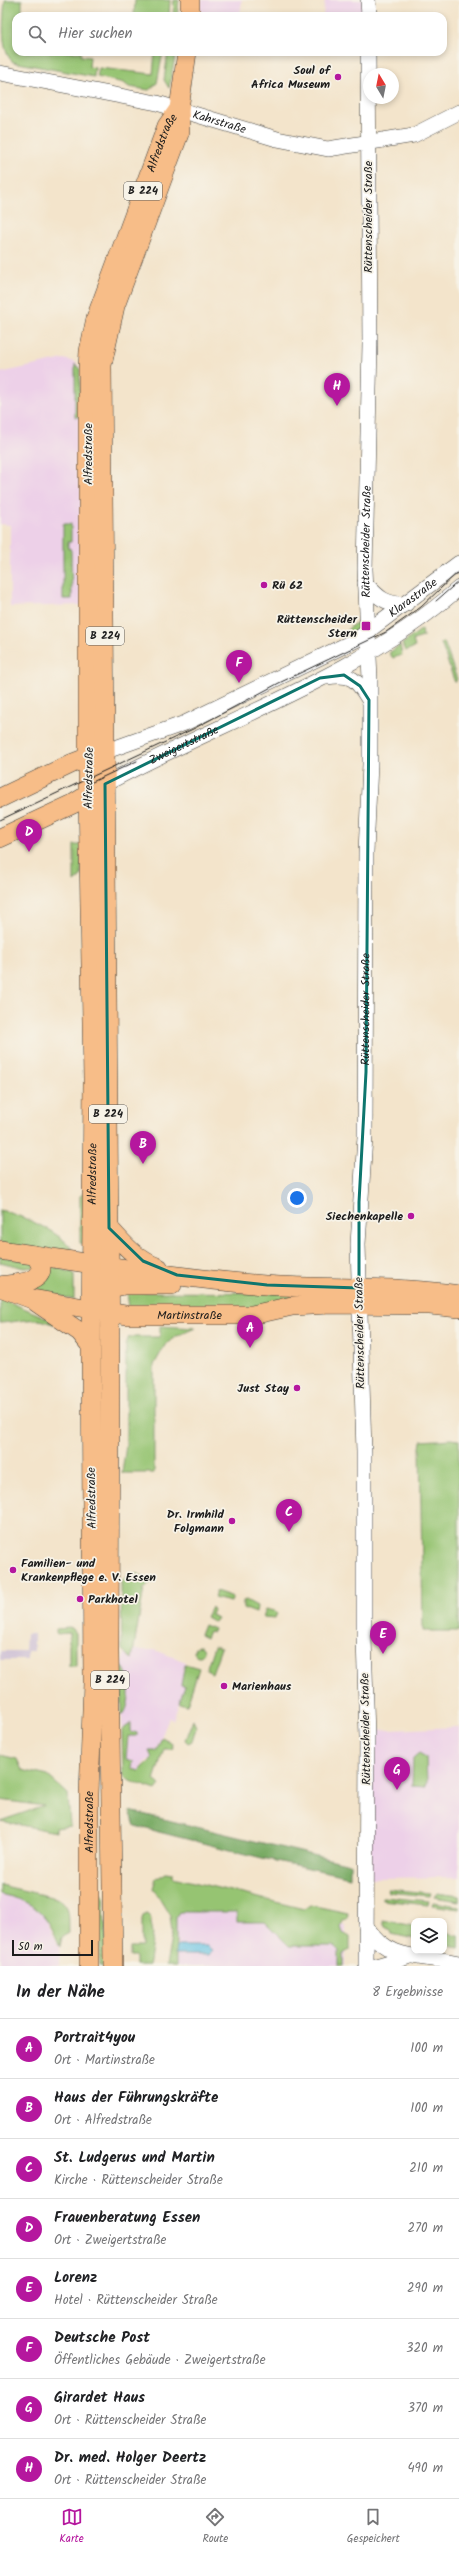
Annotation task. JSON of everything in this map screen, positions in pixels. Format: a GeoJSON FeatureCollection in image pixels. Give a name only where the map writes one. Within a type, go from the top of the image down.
{"type":"FeatureCollection","features":[{"type":"Feature","properties":{"kind":"main road"},"geometry":{"type":"LineString","coordinates":[[190,0],[190,12]]}},
{"type":"Feature","properties":{"kind":"main road","name":"B 224"},"geometry":{"type":"LineString","coordinates":[[179,109],[186,56]]}},
{"type":"Feature","properties":{"kind":"main road","name":"Alfredstraße"},"geometry":{"type":"LineString","coordinates":[[89,1966],[89,1810],[93,1682],[91,1346],[97,1306],[100,1265],[93,1079],[88,794],[97,754],[102,365],[115,306],[180,131],[179,109]]}},
{"type":"Feature","properties":{"kind":"main road","name":"Alfredstraße"},"geometry":{"type":"LineString","coordinates":[[97,754],[104,784],[109,1228],[100,1265],[108,1287],[97,1306],[113,1815],[113,1966]]}},
{"type":"Feature","properties":{"kind":"main road","name":"Zweigertstraße"},"geometry":{"type":"LineString","coordinates":[[0,798],[97,754]]}},
{"type":"Feature","properties":{"kind":"main road","name":"Zweigertstraße"},"geometry":{"type":"LineString","coordinates":[[0,838],[73,804],[104,784]]}},
{"type":"Feature","properties":{"kind":"main road"},"geometry":{"type":"LineString","coordinates":[[109,1228],[127,1250],[143,1261],[177,1275]]}},
{"type":"Feature","properties":{"kind":"main road"},"geometry":{"type":"LineString","coordinates":[[0,1250],[216,1281],[267,1285],[459,1308]]}},
{"type":"Feature","properties":{"kind":"main road"},"geometry":{"type":"LineString","coordinates":[[0,1287],[29,1281],[37,1277],[41,1269],[40,1263],[34,1255]]}},
{"type":"Feature","properties":{"kind":"main road"},"geometry":{"type":"LineString","coordinates":[[108,1287],[130,1284],[204,1284],[216,1281]]}},
{"type":"Feature","properties":{"kind":"main road"},"geometry":{"type":"LineString","coordinates":[[0,1287],[32,1299],[80,1332],[91,1346]]}},
{"type":"Feature","properties":{"kind":"main road"},"geometry":{"type":"LineString","coordinates":[[359,1296],[423,1290],[459,1295]]}},
{"type":"Feature","properties":{"kind":"main road","name":"Martinstraße"},"geometry":{"type":"LineString","coordinates":[[32,1299],[97,1306],[126,1315],[252,1315],[359,1296]]}},
{"type":"Feature","properties":{"kind":"street"},"geometry":{"type":"LineString","coordinates":[[368,0],[369,12]]}},
{"type":"Feature","properties":{"kind":"street","name":"Rüttenscheider Straße"},"geometry":{"type":"LineString","coordinates":[[366,1966],[367,1737],[364,1636],[364,1467],[359,1296],[359,1202],[365,1137],[367,845],[370,700],[365,583],[370,344],[368,56]]}},
{"type":"Feature","properties":{"kind":"street","name":"Kahrstraße"},"geometry":{"type":"LineString","coordinates":[[0,73],[150,102],[179,109],[304,146],[337,149],[414,135],[459,112]]}},
{"type":"Feature","properties":{"kind":"street","name":"Klarastraße"},"geometry":{"type":"LineString","coordinates":[[367,632],[459,563]]}},
{"type":"Feature","properties":{"kind":"street"},"geometry":{"type":"LineString","coordinates":[[365,583],[382,600],[390,604],[406,604]]}},
{"type":"Feature","properties":{"kind":"street","name":"Klarastraße"},"geometry":{"type":"LineString","coordinates":[[369,652],[407,630],[459,588]]}},
{"type":"Feature","properties":{"kind":"street","name":"Zweigertstraße"},"geometry":{"type":"LineString","coordinates":[[97,754],[185,723],[367,632]]}},
{"type":"Feature","properties":{"kind":"street","name":"Zweigertstraße"},"geometry":{"type":"LineString","coordinates":[[104,784],[320,678],[369,652]]}},
{"type":"Feature","properties":{"kind":"street"},"geometry":{"type":"LineString","coordinates":[[320,678],[344,675],[350,677],[360,686],[370,700]]}},
{"type":"Feature","properties":{"kind":"street"},"geometry":{"type":"LineString","coordinates":[[366,1925],[373,1938],[386,1948],[407,1956],[459,1963]]}},
{"type":"Feature","properties":{"kind":"street"},"geometry":{"type":"LineString","coordinates":[[376,1966],[407,1956]]}},
{"type":"Feature","properties":{"kind":"highlighted area"},"geometry":{"type":"Polygon","coordinates":[[[344,675],[360,686],[369,700],[366,1072],[359,1202],[359,1288],[267,1285],[177,1275],[143,1261],[109,1228],[105,784],[320,678],[344,675]]]}},
{"type":"Feature","properties":{"kind":"shaded area"},"geometry":{"type":"Polygon","coordinates":[[[192,0],[242,0],[240,12],[191,12],[192,0]]]}},
{"type":"Feature","properties":{"kind":"shaded area"},"geometry":{"type":"Polygon","coordinates":[[[325,0],[367,0],[367,12],[324,12],[325,0]]]}},
{"type":"Feature","properties":{"kind":"shaded area"},"geometry":{"type":"Polygon","coordinates":[[[64,359],[75,362],[80,367],[82,605],[10,607],[10,525],[0,524],[0,373],[64,359]]]}},
{"type":"Feature","properties":{"kind":"shaded area"},"geometry":{"type":"Polygon","coordinates":[[[26,1634],[34,1634],[34,1651],[27,1651],[27,1660],[0,1660],[0,1651],[25,1651],[26,1634]]]}},
{"type":"Feature","properties":{"kind":"shaded area"},"geometry":{"type":"Polygon","coordinates":[[[125,1650],[155,1650],[186,1662],[182,1672],[185,1674],[185,1686],[173,1720],[169,1718],[155,1752],[149,1752],[152,1758],[144,1763],[140,1771],[132,1768],[126,1759],[129,1736],[137,1736],[131,1731],[131,1723],[122,1730],[122,1665],[125,1650]]]}},
{"type":"Feature","properties":{"kind":"shaded area"},"geometry":{"type":"Polygon","coordinates":[[[459,1727],[459,1877],[371,1878],[368,1731],[459,1727]]]}},
{"type":"Feature","properties":{"kind":"shaded area"},"geometry":{"type":"Polygon","coordinates":[[[0,1894],[27,1902],[44,1915],[59,1947],[60,1966],[0,1966],[0,1894]]]}},
{"type":"Feature","properties":{"kind":"shaded area"},"geometry":{"type":"Polygon","coordinates":[[[171,1902],[238,1906],[346,1926],[346,1966],[168,1966],[174,1923],[171,1902]]]}},
{"type":"Feature","properties":{"kind":"green space"},"geometry":{"type":"Polygon","coordinates":[[[5,0],[22,0],[22,12],[12,12],[12,56],[90,57],[89,67],[95,68],[94,77],[13,62],[9,57],[4,43],[3,26],[5,0]]]}},
{"type":"Feature","properties":{"kind":"green space"},"geometry":{"type":"Polygon","coordinates":[[[135,0],[170,0],[169,12],[134,12],[135,0]]]}},
{"type":"Feature","properties":{"kind":"green space"},"geometry":{"type":"Polygon","coordinates":[[[174,0],[179,0],[178,12],[173,12],[174,0]]]}},
{"type":"Feature","properties":{"kind":"green space"},"geometry":{"type":"Polygon","coordinates":[[[155,56],[162,56],[157,83],[149,90],[129,87],[124,83],[97,77],[99,68],[153,74],[155,56]]]}},
{"type":"Feature","properties":{"kind":"green space"},"geometry":{"type":"Polygon","coordinates":[[[167,56],[175,56],[169,88],[164,80],[167,56]]]}},
{"type":"Feature","properties":{"kind":"green space"},"geometry":{"type":"Polygon","coordinates":[[[75,364],[80,369],[80,417],[75,417],[75,364]]]}},
{"type":"Feature","properties":{"kind":"green space"},"geometry":{"type":"Polygon","coordinates":[[[63,524],[71,524],[71,542],[68,542],[68,548],[71,549],[72,599],[63,599],[63,524]]]}},
{"type":"Feature","properties":{"kind":"green space"},"geometry":{"type":"Polygon","coordinates":[[[360,623],[355,632],[349,635],[348,629],[354,624],[360,623]]]}},
{"type":"Feature","properties":{"kind":"green space"},"geometry":{"type":"Polygon","coordinates":[[[422,629],[423,637],[413,640],[415,647],[405,651],[402,644],[422,629]]]}},
{"type":"Feature","properties":{"kind":"green space"},"geometry":{"type":"Polygon","coordinates":[[[444,642],[457,679],[455,683],[441,643],[444,642]]]}},
{"type":"Feature","properties":{"kind":"green space"},"geometry":{"type":"Polygon","coordinates":[[[400,645],[402,655],[393,658],[389,653],[400,645]]]}},
{"type":"Feature","properties":{"kind":"green space"},"geometry":{"type":"Polygon","coordinates":[[[74,845],[82,845],[81,876],[74,882],[74,845]]]}},
{"type":"Feature","properties":{"kind":"green space"},"geometry":{"type":"Polygon","coordinates":[[[84,1193],[85,1245],[80,1243],[80,1196],[84,1193]]]}},
{"type":"Feature","properties":{"kind":"green space"},"geometry":{"type":"Polygon","coordinates":[[[0,1210],[42,1226],[71,1247],[75,1255],[0,1243],[0,1210]]]}},
{"type":"Feature","properties":{"kind":"green space"},"geometry":{"type":"Polygon","coordinates":[[[0,1256],[33,1262],[36,1267],[24,1268],[0,1262],[0,1256]]]}},
{"type":"Feature","properties":{"kind":"green space"},"geometry":{"type":"Polygon","coordinates":[[[45,1264],[74,1273],[74,1300],[29,1287],[45,1264]]]}},
{"type":"Feature","properties":{"kind":"green space"},"geometry":{"type":"Polygon","coordinates":[[[127,1292],[336,1293],[252,1310],[129,1308],[127,1292]]]}},
{"type":"Feature","properties":{"kind":"green space"},"geometry":{"type":"Polygon","coordinates":[[[0,1298],[47,1318],[55,1325],[41,1320],[0,1323],[0,1298]]]}},
{"type":"Feature","properties":{"kind":"green space"},"geometry":{"type":"Polygon","coordinates":[[[160,1326],[195,1328],[175,1337],[165,1345],[154,1365],[154,1473],[122,1473],[126,1445],[126,1344],[129,1337],[160,1337],[160,1326]]]}},
{"type":"Feature","properties":{"kind":"green space"},"geometry":{"type":"Polygon","coordinates":[[[459,1440],[459,1631],[423,1631],[421,1441],[459,1440]]]}},
{"type":"Feature","properties":{"kind":"green space"},"geometry":{"type":"Polygon","coordinates":[[[135,1573],[154,1581],[144,1588],[132,1659],[122,1651],[121,1582],[129,1574],[135,1573]]]}},
{"type":"Feature","properties":{"kind":"green space"},"geometry":{"type":"Polygon","coordinates":[[[216,1591],[233,1597],[231,1602],[214,1598],[216,1591]]]}},
{"type":"Feature","properties":{"kind":"green space"},"geometry":{"type":"Polygon","coordinates":[[[246,1600],[257,1606],[256,1613],[243,1608],[243,1601],[246,1600]]]}},
{"type":"Feature","properties":{"kind":"green space"},"geometry":{"type":"Polygon","coordinates":[[[211,1607],[213,1610],[211,1615],[218,1618],[215,1622],[206,1617],[211,1607]]]}},
{"type":"Feature","properties":{"kind":"green space"},"geometry":{"type":"Polygon","coordinates":[[[266,1609],[277,1613],[275,1618],[263,1617],[266,1609]]]}},
{"type":"Feature","properties":{"kind":"green space"},"geometry":{"type":"Polygon","coordinates":[[[204,1625],[214,1629],[213,1632],[209,1631],[206,1638],[200,1635],[204,1625]]]}},
{"type":"Feature","properties":{"kind":"green space"},"geometry":{"type":"Polygon","coordinates":[[[56,1629],[73,1629],[76,1633],[76,1666],[69,1666],[69,1633],[56,1634],[56,1629]]]}},
{"type":"Feature","properties":{"kind":"green space"},"geometry":{"type":"Polygon","coordinates":[[[197,1646],[201,1646],[203,1647],[203,1655],[197,1656],[194,1653],[194,1649],[197,1646]]]}},
{"type":"Feature","properties":{"kind":"green space"},"geometry":{"type":"Polygon","coordinates":[[[214,1646],[221,1648],[212,1673],[206,1670],[214,1646]]]}},
{"type":"Feature","properties":{"kind":"green space"},"geometry":{"type":"Polygon","coordinates":[[[185,1664],[199,1668],[187,1705],[179,1703],[185,1686],[181,1685],[185,1664]]]}},
{"type":"Feature","properties":{"kind":"green space"},"geometry":{"type":"Polygon","coordinates":[[[122,1665],[129,1683],[129,1698],[122,1716],[122,1665]]]}},
{"type":"Feature","properties":{"kind":"green space"},"geometry":{"type":"Polygon","coordinates":[[[193,1719],[196,1727],[192,1741],[188,1743],[185,1740],[193,1719]]]}},
{"type":"Feature","properties":{"kind":"green space"},"geometry":{"type":"Polygon","coordinates":[[[131,1723],[131,1731],[137,1733],[137,1736],[128,1736],[126,1759],[133,1761],[132,1769],[140,1771],[149,1762],[152,1758],[149,1751],[156,1751],[162,1737],[171,1742],[173,1747],[172,1749],[164,1749],[154,1780],[160,1785],[156,1790],[130,1781],[125,1777],[123,1771],[122,1730],[131,1723]]]}},
{"type":"Feature","properties":{"kind":"green space"},"geometry":{"type":"Polygon","coordinates":[[[419,1753],[426,1757],[427,1783],[425,1787],[412,1786],[413,1758],[419,1753]]]}},
{"type":"Feature","properties":{"kind":"green space"},"geometry":{"type":"Polygon","coordinates":[[[0,1755],[17,1759],[22,1770],[48,1776],[68,1794],[70,1826],[56,1828],[56,1832],[0,1821],[44,1806],[0,1800],[0,1755]]]}},
{"type":"Feature","properties":{"kind":"green space"},"geometry":{"type":"Polygon","coordinates":[[[130,1811],[350,1864],[350,1877],[262,1858],[135,1826],[130,1811]]]}},
{"type":"Feature","properties":{"kind":"green space"},"geometry":{"type":"Polygon","coordinates":[[[166,1873],[173,1874],[173,1877],[304,1909],[310,1905],[348,1913],[347,1920],[343,1921],[341,1927],[343,1933],[350,1937],[350,1950],[344,1953],[344,1966],[339,1966],[339,1951],[334,1946],[289,1946],[265,1922],[237,1922],[237,1912],[179,1912],[176,1917],[176,1966],[166,1966],[172,1932],[170,1916],[153,1888],[156,1879],[166,1873]]]}},
{"type":"Feature","properties":{"kind":"green space"},"geometry":{"type":"Polygon","coordinates":[[[0,1885],[56,1898],[65,1904],[69,1918],[69,1933],[62,1937],[60,1947],[45,1917],[31,1905],[0,1894],[0,1885]]]}},
{"type":"Feature","properties":{"kind":"green space"},"geometry":{"type":"Polygon","coordinates":[[[388,1889],[430,1893],[429,1896],[389,1892],[388,1889]]]}},
{"type":"Feature","properties":{"kind":"green space"},"geometry":{"type":"Polygon","coordinates":[[[437,1893],[459,1896],[459,1901],[434,1897],[437,1893]]]}},
{"type":"Feature","properties":{"kind":"green space"},"geometry":{"type":"Polygon","coordinates":[[[100,1894],[103,1895],[108,1966],[100,1966],[100,1894]]]}},
{"type":"Feature","properties":{"kind":"green space"},"geometry":{"type":"Polygon","coordinates":[[[382,1897],[429,1901],[428,1905],[382,1900],[382,1897]]]}},
{"type":"Feature","properties":{"kind":"green space"},"geometry":{"type":"Polygon","coordinates":[[[433,1902],[459,1906],[459,1909],[432,1905],[433,1902]]]}},
{"type":"Feature","properties":{"kind":"green space"},"geometry":{"type":"Polygon","coordinates":[[[147,1914],[150,1917],[153,1934],[149,1962],[148,1966],[136,1966],[136,1957],[130,1957],[130,1947],[142,1947],[142,1919],[143,1916],[147,1914]]]}},
{"type":"Feature","properties":{"kind":"green space"},"geometry":{"type":"Polygon","coordinates":[[[383,1920],[411,1925],[411,1938],[392,1934],[391,1930],[385,1927],[383,1920]]]}},
{"type":"Feature","properties":{"kind":"green space"},"geometry":{"type":"Polygon","coordinates":[[[447,1933],[459,1935],[459,1948],[447,1946],[447,1933]]]}},
{"type":"Feature","properties":{"kind":"water"},"geometry":{"type":"Polygon","coordinates":[[[176,1946],[207,1946],[212,1950],[208,1955],[175,1955],[176,1946]]]}},
{"type":"Feature","properties":{"kind":"tram line"},"geometry":{"type":"LineString","coordinates":[[0,820],[193,729],[279,683],[386,632],[421,607],[459,571]]}},
{"type":"Feature","properties":{"kind":"tram line"},"geometry":{"type":"LineString","coordinates":[[436,601],[459,581]]}},
{"type":"Feature","properties":{"kind":"tram line"},"geometry":{"type":"LineString","coordinates":[[90,783],[137,761]]}},
{"type":"Feature","properties":{"kind":"place","name":"Soul of Africa Museum"},"geometry":{"type":"Point","coordinates":[338,77]}},
{"type":"Feature","properties":{"kind":"place","name":"Dr. med. Holger Deertz"},"geometry":{"type":"Point","coordinates":[337,406]}},
{"type":"Feature","properties":{"kind":"place","name":"Rü 62"},"geometry":{"type":"Point","coordinates":[264,585]}},
{"type":"Feature","properties":{"kind":"place","name":"Rüttenscheider Stern"},"geometry":{"type":"Point","coordinates":[366,626]}},
{"type":"Feature","properties":{"kind":"place","name":"Deutsche Post"},"geometry":{"type":"Point","coordinates":[239,683]}},
{"type":"Feature","properties":{"kind":"place","name":"Frauenberatung Essen"},"geometry":{"type":"Point","coordinates":[29,852]}},
{"type":"Feature","properties":{"kind":"place","name":"Haus der Führungskräfte"},"geometry":{"type":"Point","coordinates":[143,1164]}},
{"type":"Feature","properties":{"kind":"place","name":"Siechenkapelle"},"geometry":{"type":"Point","coordinates":[411,1216]}},
{"type":"Feature","properties":{"kind":"place","name":"Portrait4you"},"geometry":{"type":"Point","coordinates":[250,1348]}},
{"type":"Feature","properties":{"kind":"place","name":"Just Stay"},"geometry":{"type":"Point","coordinates":[297,1388]}},
{"type":"Feature","properties":{"kind":"place","name":"Dr. Irmhild Folgmann"},"geometry":{"type":"Point","coordinates":[232,1521]}},
{"type":"Feature","properties":{"kind":"place","name":"St. Ludgerus und Martin"},"geometry":{"type":"Point","coordinates":[289,1532]}},
{"type":"Feature","properties":{"kind":"place","name":"Familien- und Krankenpflege e. V. Essen"},"geometry":{"type":"Point","coordinates":[13,1570]}},
{"type":"Feature","properties":{"kind":"place","name":"Parkhotel"},"geometry":{"type":"Point","coordinates":[80,1599]}},
{"type":"Feature","properties":{"kind":"place","name":"Lorenz"},"geometry":{"type":"Point","coordinates":[383,1654]}},
{"type":"Feature","properties":{"kind":"place","name":"Marienhaus"},"geometry":{"type":"Point","coordinates":[224,1686]}},
{"type":"Feature","properties":{"kind":"place","name":"Girardet Haus"},"geometry":{"type":"Point","coordinates":[397,1790]}}]}
